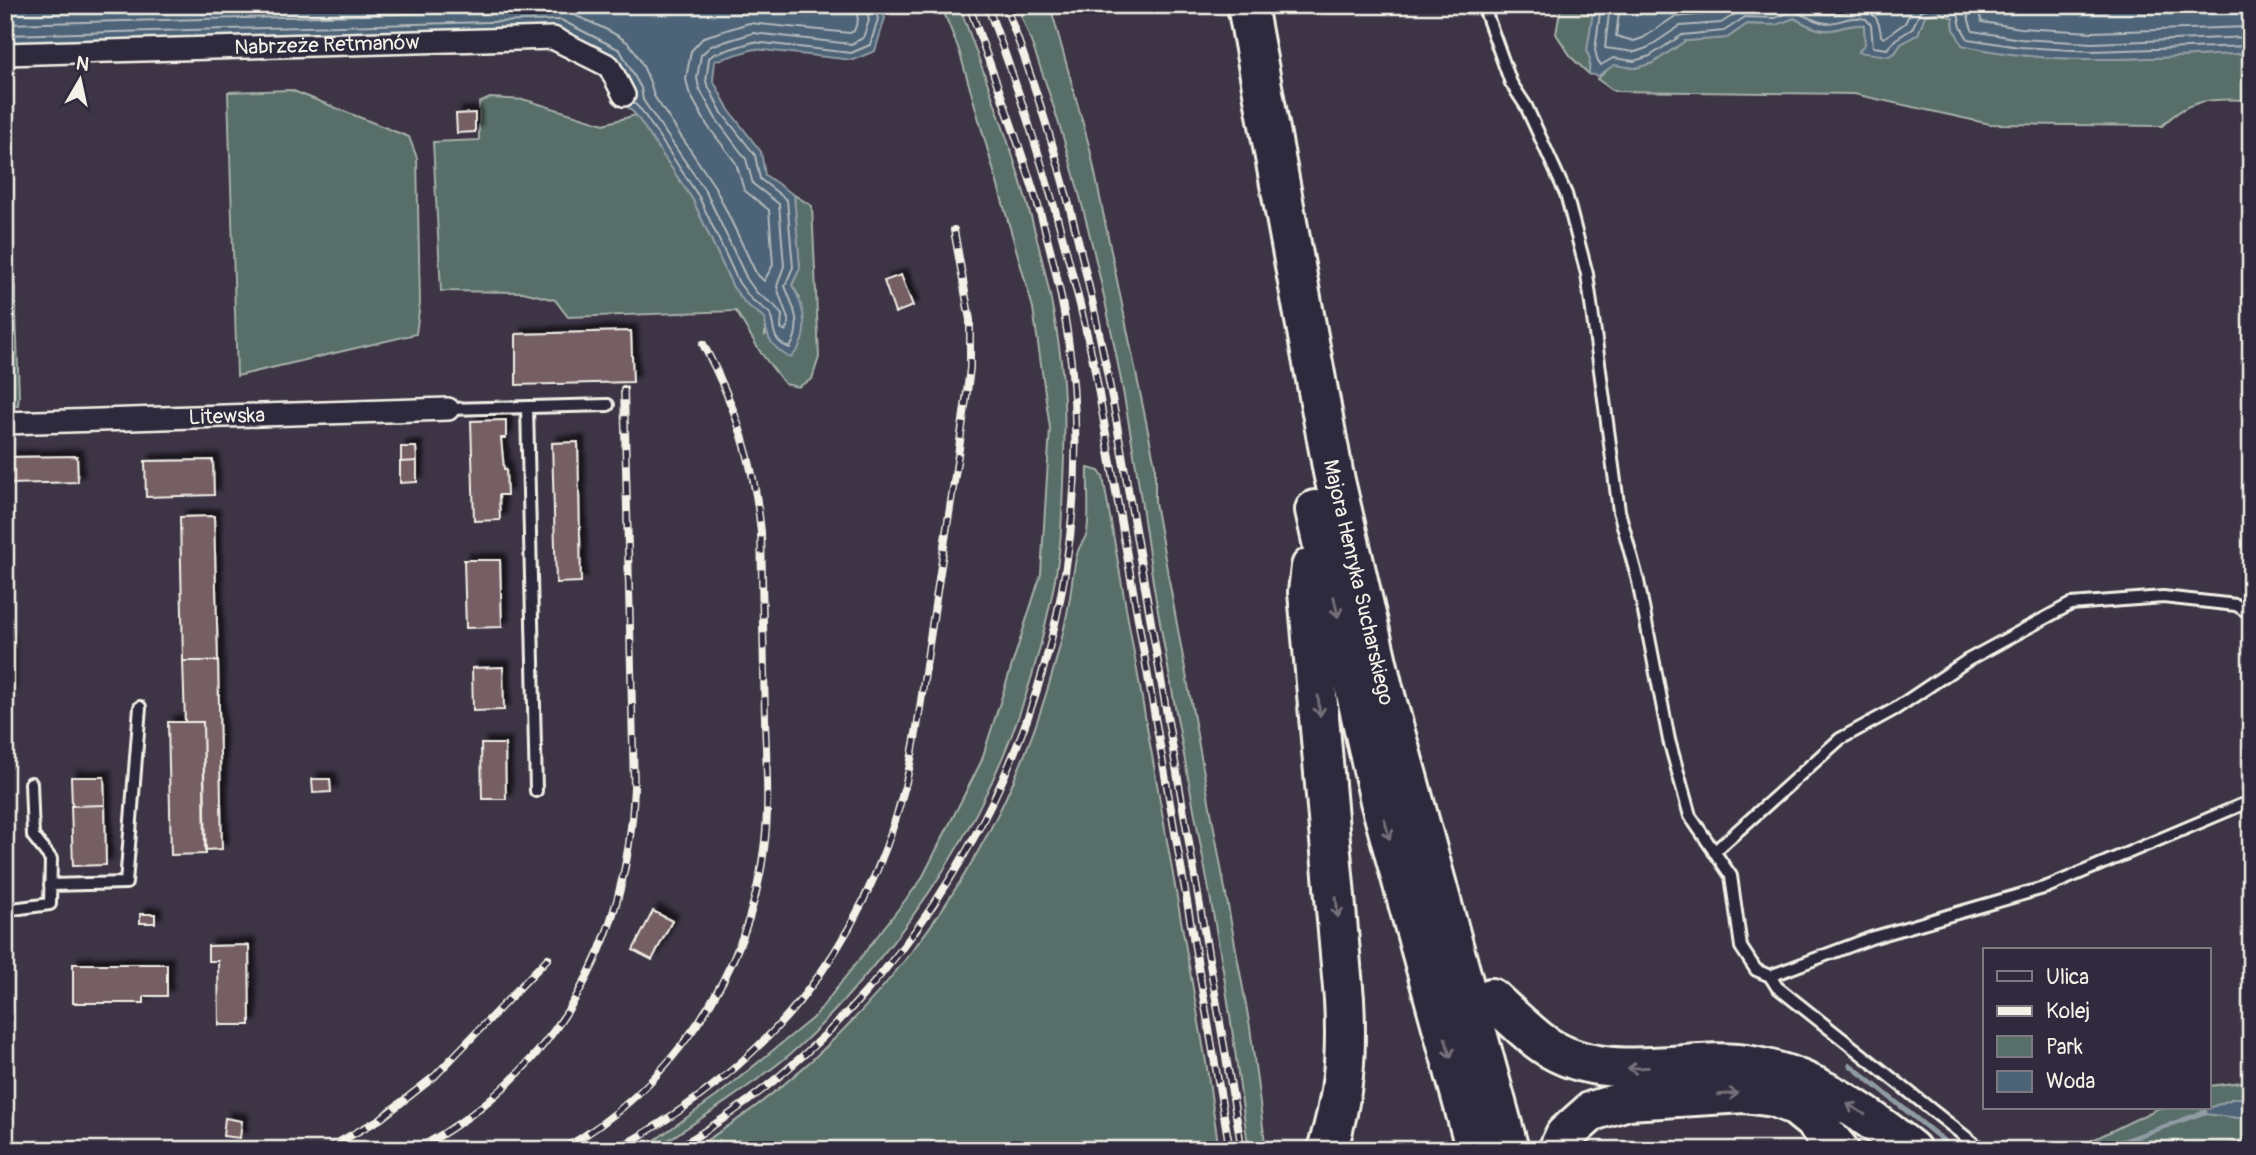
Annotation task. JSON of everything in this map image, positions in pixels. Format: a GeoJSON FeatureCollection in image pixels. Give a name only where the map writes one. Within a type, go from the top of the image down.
{"type":"FeatureCollection","features":[{"type":"Feature","properties":{"kind":"highway","name":"Majora Henryka Sucharskiego"},"geometry":{"type":"LineString","coordinates":[[1224,5],[1317,516],[1380,801],[1476,1150]]}},
{"type":"Feature","properties":{"kind":"highway","name":"Majora Henryka Sucharskiego"},"geometry":{"type":"LineString","coordinates":[[1247,5],[1333,472],[1383,688],[1509,1150]]}},
{"type":"Feature","properties":{"kind":"highway"},"geometry":{"type":"LineString","coordinates":[[1317,516],[1308,592],[1346,1041],[1343,1090],[1327,1150]]}},
{"type":"Feature","properties":{"kind":"highway"},"geometry":{"type":"LineString","coordinates":[[1383,688],[1421,744],[1534,1150]]}},
{"type":"Feature","properties":{"kind":"highway"},"geometry":{"type":"LineString","coordinates":[[1491,998],[1541,1042],[1570,1058],[1599,1067],[1713,1063],[1750,1065],[1791,1076],[1828,1091],[1867,1115],[1911,1150]]}},
{"type":"Feature","properties":{"kind":"highway"},"geometry":{"type":"LineString","coordinates":[[1558,1150],[1565,1135],[1592,1111],[1628,1100],[1744,1093],[1774,1097],[1794,1105],[1814,1121],[1839,1150]]}},
{"type":"Feature","properties":{"kind":"street","name":"Nabrzeże Retmanów"},"geometry":{"type":"LineString","coordinates":[[5,54],[552,38],[609,66],[624,95]]}},
{"type":"Feature","properties":{"kind":"street","name":"Litewska"},"geometry":{"type":"LineString","coordinates":[[5,423],[448,410]]}},
{"type":"Feature","properties":{"kind":"lane"},"geometry":{"type":"LineString","coordinates":[[1483,5],[1511,83],[1525,106],[1566,194],[1587,274],[1619,511],[1638,581],[1669,740],[1689,816],[1731,876],[1741,947],[1756,970],[1770,976],[1777,987],[1982,1150]]}},
{"type":"Feature","properties":{"kind":"lane"},"geometry":{"type":"LineString","coordinates":[[448,410],[608,405]]}},
{"type":"Feature","properties":{"kind":"lane"},"geometry":{"type":"LineString","coordinates":[[527,407],[536,791]]}},
{"type":"Feature","properties":{"kind":"lane"},"geometry":{"type":"LineString","coordinates":[[1714,852],[1840,738],[1895,709],[1968,660],[2071,604],[2162,597],[2236,605],[2251,614]]}},
{"type":"Feature","properties":{"kind":"lane"},"geometry":{"type":"LineString","coordinates":[[50,885],[126,883],[140,707]]}},
{"type":"Feature","properties":{"kind":"lane"},"geometry":{"type":"LineString","coordinates":[[5,910],[50,904],[51,859],[33,836],[31,783]]}},
{"type":"Feature","properties":{"kind":"lane"},"geometry":{"type":"LineString","coordinates":[[1770,976],[1871,938],[2047,887],[2241,804],[2251,805]]}},
{"type":"Feature","properties":{"kind":"green space"},"geometry":{"type":"Polygon","coordinates":[[[941,5],[959,5],[1004,130],[1042,259],[1059,346],[1064,415],[1061,529],[1059,556],[1040,647],[1012,735],[974,818],[951,858],[899,934],[841,1004],[788,1056],[739,1093],[653,1150],[641,1150],[717,1096],[815,1016],[921,880],[981,762],[1041,574],[1050,428],[1033,308],[959,50],[941,5]]]}},
{"type":"Feature","properties":{"kind":"green space"},"geometry":{"type":"Polygon","coordinates":[[[1017,5],[1050,5],[1090,149],[1155,465],[1155,503],[1250,1027],[1266,1150],[1249,1150],[1221,958],[1161,629],[1135,460],[1111,331],[1071,166],[1037,58],[1017,5]]]}},
{"type":"Feature","properties":{"kind":"green space"},"geometry":{"type":"Polygon","coordinates":[[[1566,5],[1594,5],[1587,51],[1590,59],[1589,74],[1572,58],[1556,34],[1560,11],[1566,5]]]}},
{"type":"Feature","properties":{"kind":"green space"},"geometry":{"type":"Polygon","coordinates":[[[1940,12],[1953,18],[1954,29],[1963,45],[1997,52],[2069,59],[2251,53],[2251,100],[2202,102],[2182,110],[2162,126],[1990,124],[1854,94],[1614,91],[1597,79],[1614,64],[1635,68],[1653,63],[1685,41],[1727,38],[1747,24],[1776,25],[1794,18],[1821,30],[1864,25],[1865,44],[1859,52],[1895,53],[1901,44],[1918,34],[1925,15],[1940,12]]]}},
{"type":"Feature","properties":{"kind":"green space"},"geometry":{"type":"Polygon","coordinates":[[[5,87],[8,87],[19,396],[18,405],[5,406],[5,87]]]}},
{"type":"Feature","properties":{"kind":"green space"},"geometry":{"type":"Polygon","coordinates":[[[291,90],[409,137],[417,158],[420,303],[416,334],[237,376],[228,92],[291,90]]]}},
{"type":"Feature","properties":{"kind":"green space"},"geometry":{"type":"Polygon","coordinates":[[[490,98],[526,100],[604,124],[636,115],[693,200],[733,287],[746,304],[765,318],[765,335],[800,298],[792,285],[800,268],[794,195],[812,206],[819,357],[812,379],[798,387],[785,384],[761,353],[736,311],[568,317],[555,300],[523,292],[441,291],[433,142],[479,140],[479,103],[490,98]]]}},
{"type":"Feature","properties":{"kind":"green space"},"geometry":{"type":"Polygon","coordinates":[[[1088,468],[1099,471],[1103,477],[1207,1068],[1219,1150],[691,1150],[752,1109],[809,1062],[862,1010],[911,953],[954,892],[991,827],[1022,760],[1047,691],[1065,625],[1076,557],[1087,532],[1088,468]]]}},
{"type":"Feature","properties":{"kind":"green space"},"geometry":{"type":"Polygon","coordinates":[[[2251,1081],[2251,1098],[2234,1098],[2210,1108],[2210,1086],[2251,1081]]]}},
{"type":"Feature","properties":{"kind":"green space"},"geometry":{"type":"Polygon","coordinates":[[[2155,1110],[2206,1110],[2199,1113],[2239,1118],[2251,1115],[2251,1140],[2199,1150],[2072,1150],[2155,1110]]]}},
{"type":"Feature","properties":{"kind":"water"},"geometry":{"type":"Polygon","coordinates":[[[5,5],[880,5],[885,18],[875,51],[853,60],[754,49],[715,61],[713,80],[729,110],[761,152],[765,175],[794,195],[800,268],[792,285],[803,313],[804,332],[797,350],[790,358],[771,342],[765,318],[746,304],[733,287],[693,200],[636,115],[620,100],[610,62],[554,35],[5,50],[5,5]]]}},
{"type":"Feature","properties":{"kind":"water"},"geometry":{"type":"Polygon","coordinates":[[[1594,5],[2251,5],[2251,53],[2068,59],[1996,52],[1962,45],[1954,29],[1953,18],[1940,12],[1925,15],[1918,34],[1901,44],[1895,53],[1889,56],[1858,52],[1865,44],[1864,25],[1826,30],[1812,27],[1794,18],[1776,25],[1747,24],[1727,38],[1685,41],[1653,63],[1635,68],[1614,65],[1598,76],[1589,74],[1590,59],[1587,51],[1594,5]]]}},
{"type":"Feature","properties":{"kind":"water"},"geometry":{"type":"Polygon","coordinates":[[[2235,1098],[2251,1098],[2251,1115],[2239,1118],[2197,1113],[2235,1098]]]}},
{"type":"Feature","properties":{"kind":"building"},"geometry":{"type":"Polygon","coordinates":[[[475,113],[475,132],[457,133],[456,114],[475,113]]]}},
{"type":"Feature","properties":{"kind":"building"},"geometry":{"type":"Polygon","coordinates":[[[901,275],[913,306],[895,313],[884,281],[901,275]]]}},
{"type":"Feature","properties":{"kind":"building"},"geometry":{"type":"Polygon","coordinates":[[[631,331],[633,382],[516,385],[516,334],[631,331]]]}},
{"type":"Feature","properties":{"kind":"building"},"geometry":{"type":"Polygon","coordinates":[[[506,420],[506,438],[501,438],[507,495],[499,495],[500,520],[474,521],[471,421],[506,420]]]}},
{"type":"Feature","properties":{"kind":"building"},"geometry":{"type":"Polygon","coordinates":[[[578,442],[581,582],[556,583],[552,443],[578,442]]]}},
{"type":"Feature","properties":{"kind":"building"},"geometry":{"type":"Polygon","coordinates":[[[401,447],[416,447],[417,461],[401,462],[401,447]]]}},
{"type":"Feature","properties":{"kind":"building"},"geometry":{"type":"Polygon","coordinates":[[[77,456],[78,482],[11,484],[10,480],[5,481],[5,463],[10,462],[10,457],[77,456]]]}},
{"type":"Feature","properties":{"kind":"building"},"geometry":{"type":"Polygon","coordinates":[[[213,460],[214,495],[146,497],[145,461],[213,460]]]}},
{"type":"Feature","properties":{"kind":"building"},"geometry":{"type":"Polygon","coordinates":[[[417,461],[417,482],[400,483],[400,462],[417,461]]]}},
{"type":"Feature","properties":{"kind":"building"},"geometry":{"type":"Polygon","coordinates":[[[214,516],[218,661],[183,661],[180,517],[214,516]]]}},
{"type":"Feature","properties":{"kind":"building"},"geometry":{"type":"Polygon","coordinates":[[[464,560],[500,560],[502,627],[466,628],[464,560]]]}},
{"type":"Feature","properties":{"kind":"building"},"geometry":{"type":"Polygon","coordinates":[[[5,642],[9,642],[10,696],[5,696],[5,642]]]}},
{"type":"Feature","properties":{"kind":"building"},"geometry":{"type":"Polygon","coordinates":[[[183,661],[218,661],[222,849],[205,850],[203,722],[185,722],[183,661]]]}},
{"type":"Feature","properties":{"kind":"building"},"geometry":{"type":"Polygon","coordinates":[[[503,667],[504,710],[473,711],[472,668],[503,667]]]}},
{"type":"Feature","properties":{"kind":"building"},"geometry":{"type":"Polygon","coordinates":[[[168,722],[203,722],[206,854],[171,855],[168,722]]]}},
{"type":"Feature","properties":{"kind":"building"},"geometry":{"type":"Polygon","coordinates":[[[481,744],[505,744],[506,799],[482,799],[481,744]]]}},
{"type":"Feature","properties":{"kind":"building"},"geometry":{"type":"Polygon","coordinates":[[[71,777],[104,777],[105,805],[72,806],[71,777]]]}},
{"type":"Feature","properties":{"kind":"building"},"geometry":{"type":"Polygon","coordinates":[[[312,779],[330,779],[331,792],[313,793],[312,779]]]}},
{"type":"Feature","properties":{"kind":"building"},"geometry":{"type":"Polygon","coordinates":[[[105,805],[106,865],[73,866],[71,806],[105,805]]]}},
{"type":"Feature","properties":{"kind":"building"},"geometry":{"type":"Polygon","coordinates":[[[653,911],[672,921],[652,960],[633,950],[653,911]]]}},
{"type":"Feature","properties":{"kind":"building"},"geometry":{"type":"Polygon","coordinates":[[[140,914],[155,914],[155,923],[140,923],[140,914]]]}},
{"type":"Feature","properties":{"kind":"building"},"geometry":{"type":"Polygon","coordinates":[[[249,945],[250,1025],[219,1025],[218,961],[208,961],[208,946],[249,945]]]}},
{"type":"Feature","properties":{"kind":"building"},"geometry":{"type":"Polygon","coordinates":[[[73,964],[167,964],[167,996],[144,996],[144,1003],[73,1003],[73,964]]]}},
{"type":"Feature","properties":{"kind":"building"},"geometry":{"type":"Polygon","coordinates":[[[225,1118],[242,1121],[240,1138],[223,1136],[225,1118]]]}},
{"type":"Feature","properties":{"kind":"waterway"},"geometry":{"type":"LineString","coordinates":[[1850,1065],[1955,1150]]}},
{"type":"Feature","properties":{"kind":"waterway"},"geometry":{"type":"LineString","coordinates":[[2099,1150],[2205,1112]]}},
{"type":"Feature","properties":{"kind":"railway"},"geometry":{"type":"LineString","coordinates":[[674,1150],[773,1081],[860,998],[934,904],[993,799],[1038,688],[1065,571],[1075,451],[1067,331],[1050,247],[1038,206],[969,5]]}},
{"type":"Feature","properties":{"kind":"railway"},"geometry":{"type":"LineString","coordinates":[[987,5],[1047,183],[1094,365],[1230,1150]]}},
{"type":"Feature","properties":{"kind":"railway"},"geometry":{"type":"LineString","coordinates":[[1005,5],[1024,55],[1056,158],[1083,261],[1106,366],[1242,1150]]}},
{"type":"Feature","properties":{"kind":"railway"},"geometry":{"type":"LineString","coordinates":[[615,1150],[669,1118],[718,1082],[762,1043],[800,1000],[834,953],[863,902],[886,846],[905,786],[914,744],[970,368],[970,320],[954,230]]}},
{"type":"Feature","properties":{"kind":"railway"},"geometry":{"type":"LineString","coordinates":[[561,1150],[600,1125],[637,1095],[669,1061],[698,1023],[722,983],[741,940],[755,895],[764,849],[767,783],[761,532],[758,506],[742,435],[725,390],[703,344]]}},
{"type":"Feature","properties":{"kind":"railway"},"geometry":{"type":"LineString","coordinates":[[415,1150],[464,1120],[507,1084],[544,1044],[575,999],[599,951],[617,899],[629,844],[634,787],[624,389]]}},
{"type":"Feature","properties":{"kind":"railway"},"geometry":{"type":"LineString","coordinates":[[325,1150],[380,1119],[435,1076],[548,958]]}}]}
